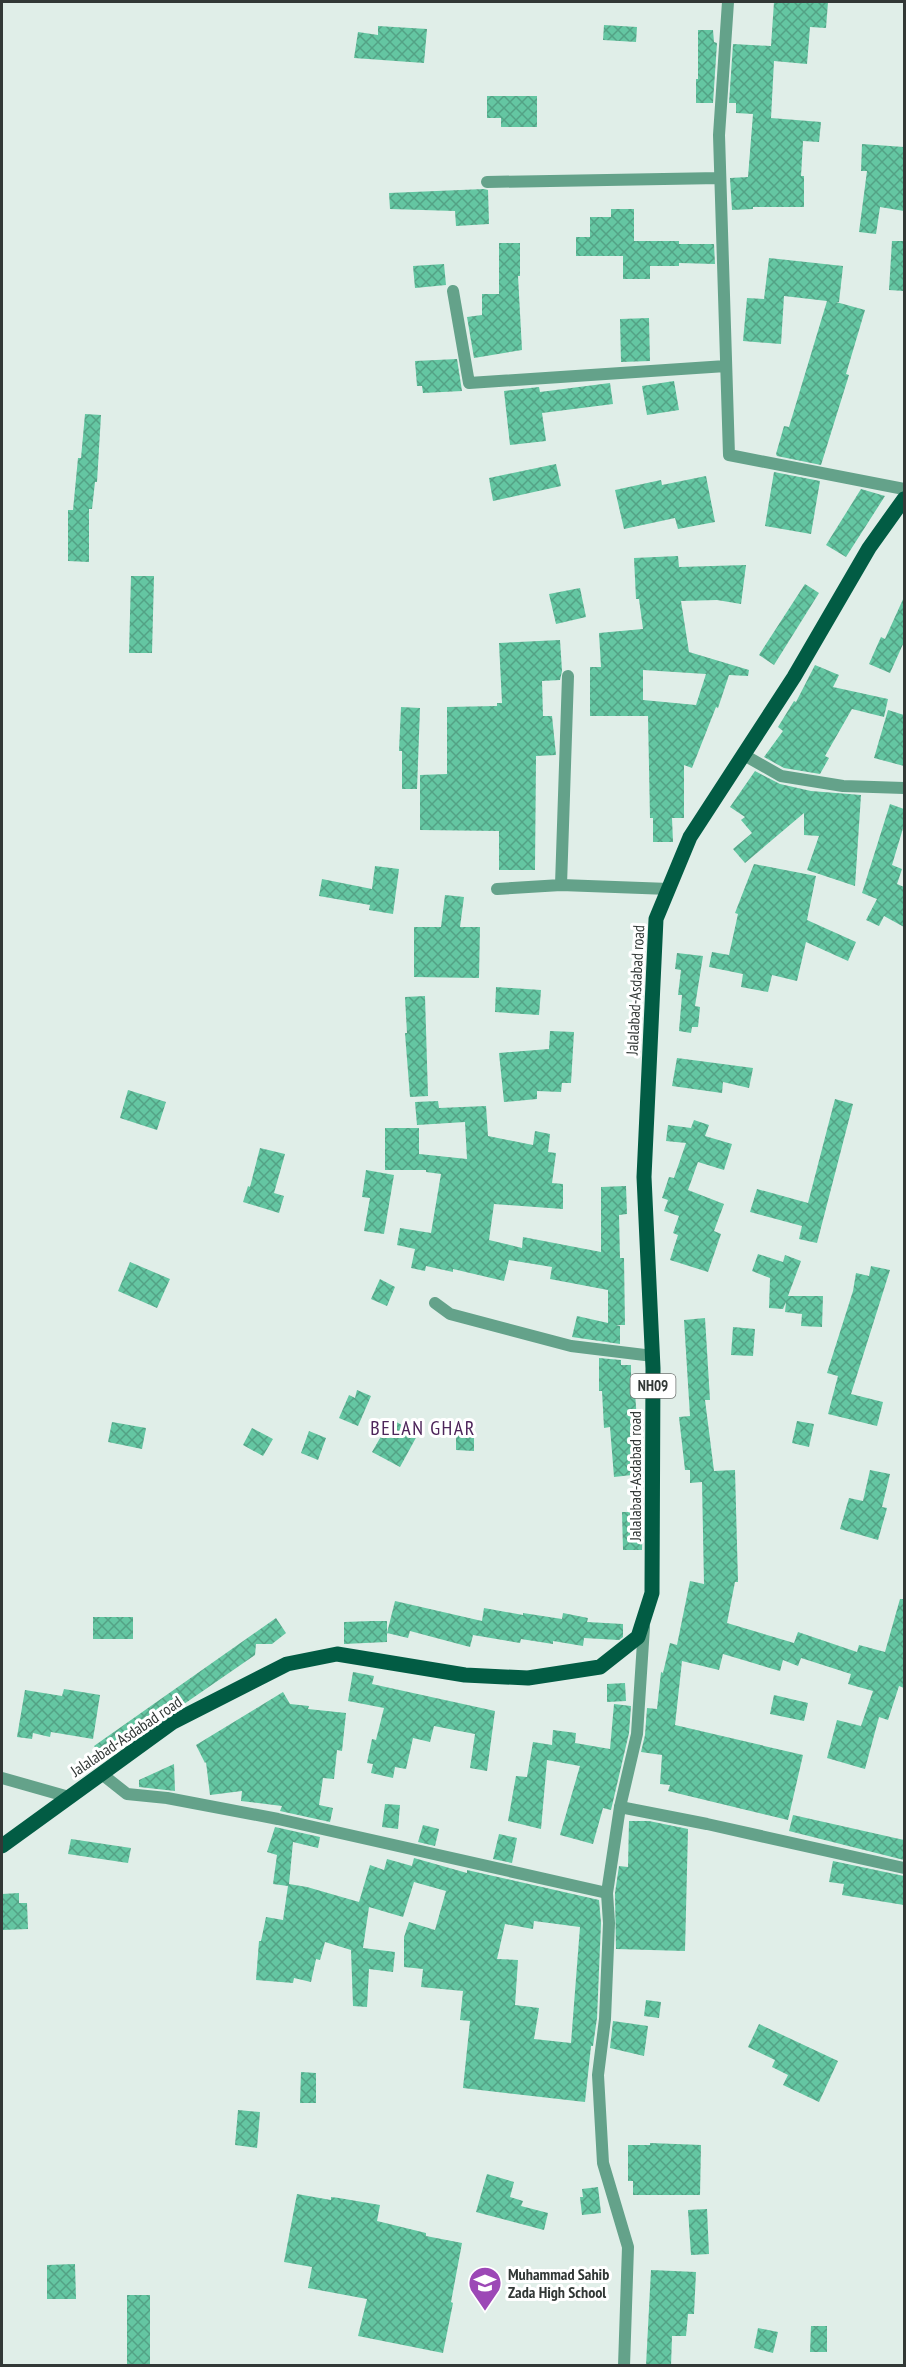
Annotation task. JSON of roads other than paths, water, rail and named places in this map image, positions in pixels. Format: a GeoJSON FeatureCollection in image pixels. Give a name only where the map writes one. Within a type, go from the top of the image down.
{"type":"FeatureCollection","features":[{"type":"Feature","properties":{"kind":"main road","name":"Jalalabad-Asdabad road"},"geometry":{"type":"LineString","coordinates":[[2,1846],[103,1775],[173,1722],[287,1664],[337,1654],[465,1675],[528,1678],[600,1667],[638,1637],[652,1593],[653,1356],[644,1178],[656,919],[690,837],[794,677],[869,548],[904,499]]}},
{"type":"Feature","properties":{"kind":"street"},"geometry":{"type":"LineString","coordinates":[[728,2],[719,135],[729,455],[904,489]]}},
{"type":"Feature","properties":{"kind":"street"},"geometry":{"type":"LineString","coordinates":[[487,182],[720,178]]}},
{"type":"Feature","properties":{"kind":"street"},"geometry":{"type":"LineString","coordinates":[[453,291],[469,383],[726,366]]}},
{"type":"Feature","properties":{"kind":"street"},"geometry":{"type":"LineString","coordinates":[[561,885],[568,676]]}},
{"type":"Feature","properties":{"kind":"street"},"geometry":{"type":"LineString","coordinates":[[744,755],[781,776],[843,786],[904,788]]}},
{"type":"Feature","properties":{"kind":"street"},"geometry":{"type":"LineString","coordinates":[[497,889],[561,885],[669,889]]}},
{"type":"Feature","properties":{"kind":"street"},"geometry":{"type":"LineString","coordinates":[[435,1303],[450,1314],[571,1346],[653,1356]]}},
{"type":"Feature","properties":{"kind":"street"},"geometry":{"type":"LineString","coordinates":[[624,2366],[628,2247],[603,2163],[598,2075],[605,2019],[609,1923],[607,1893],[620,1807],[638,1734],[644,1617]]}},
{"type":"Feature","properties":{"kind":"street"},"geometry":{"type":"LineString","coordinates":[[103,1775],[127,1794],[167,1798],[278,1819],[607,1893]]}},
{"type":"Feature","properties":{"kind":"street"},"geometry":{"type":"LineString","coordinates":[[2,1778],[69,1797]]}},
{"type":"Feature","properties":{"kind":"street"},"geometry":{"type":"LineString","coordinates":[[620,1807],[904,1868]]}},
{"type":"Feature","properties":{"kind":"place","name":"Muhammad Sahib Zada High School"},"geometry":{"type":"Point","coordinates":[485,2312]}},
{"type":"Feature","properties":{"kind":"district","name":"BELAN GHAR"},"geometry":{"type":"Point","coordinates":[423,1428]}}]}
